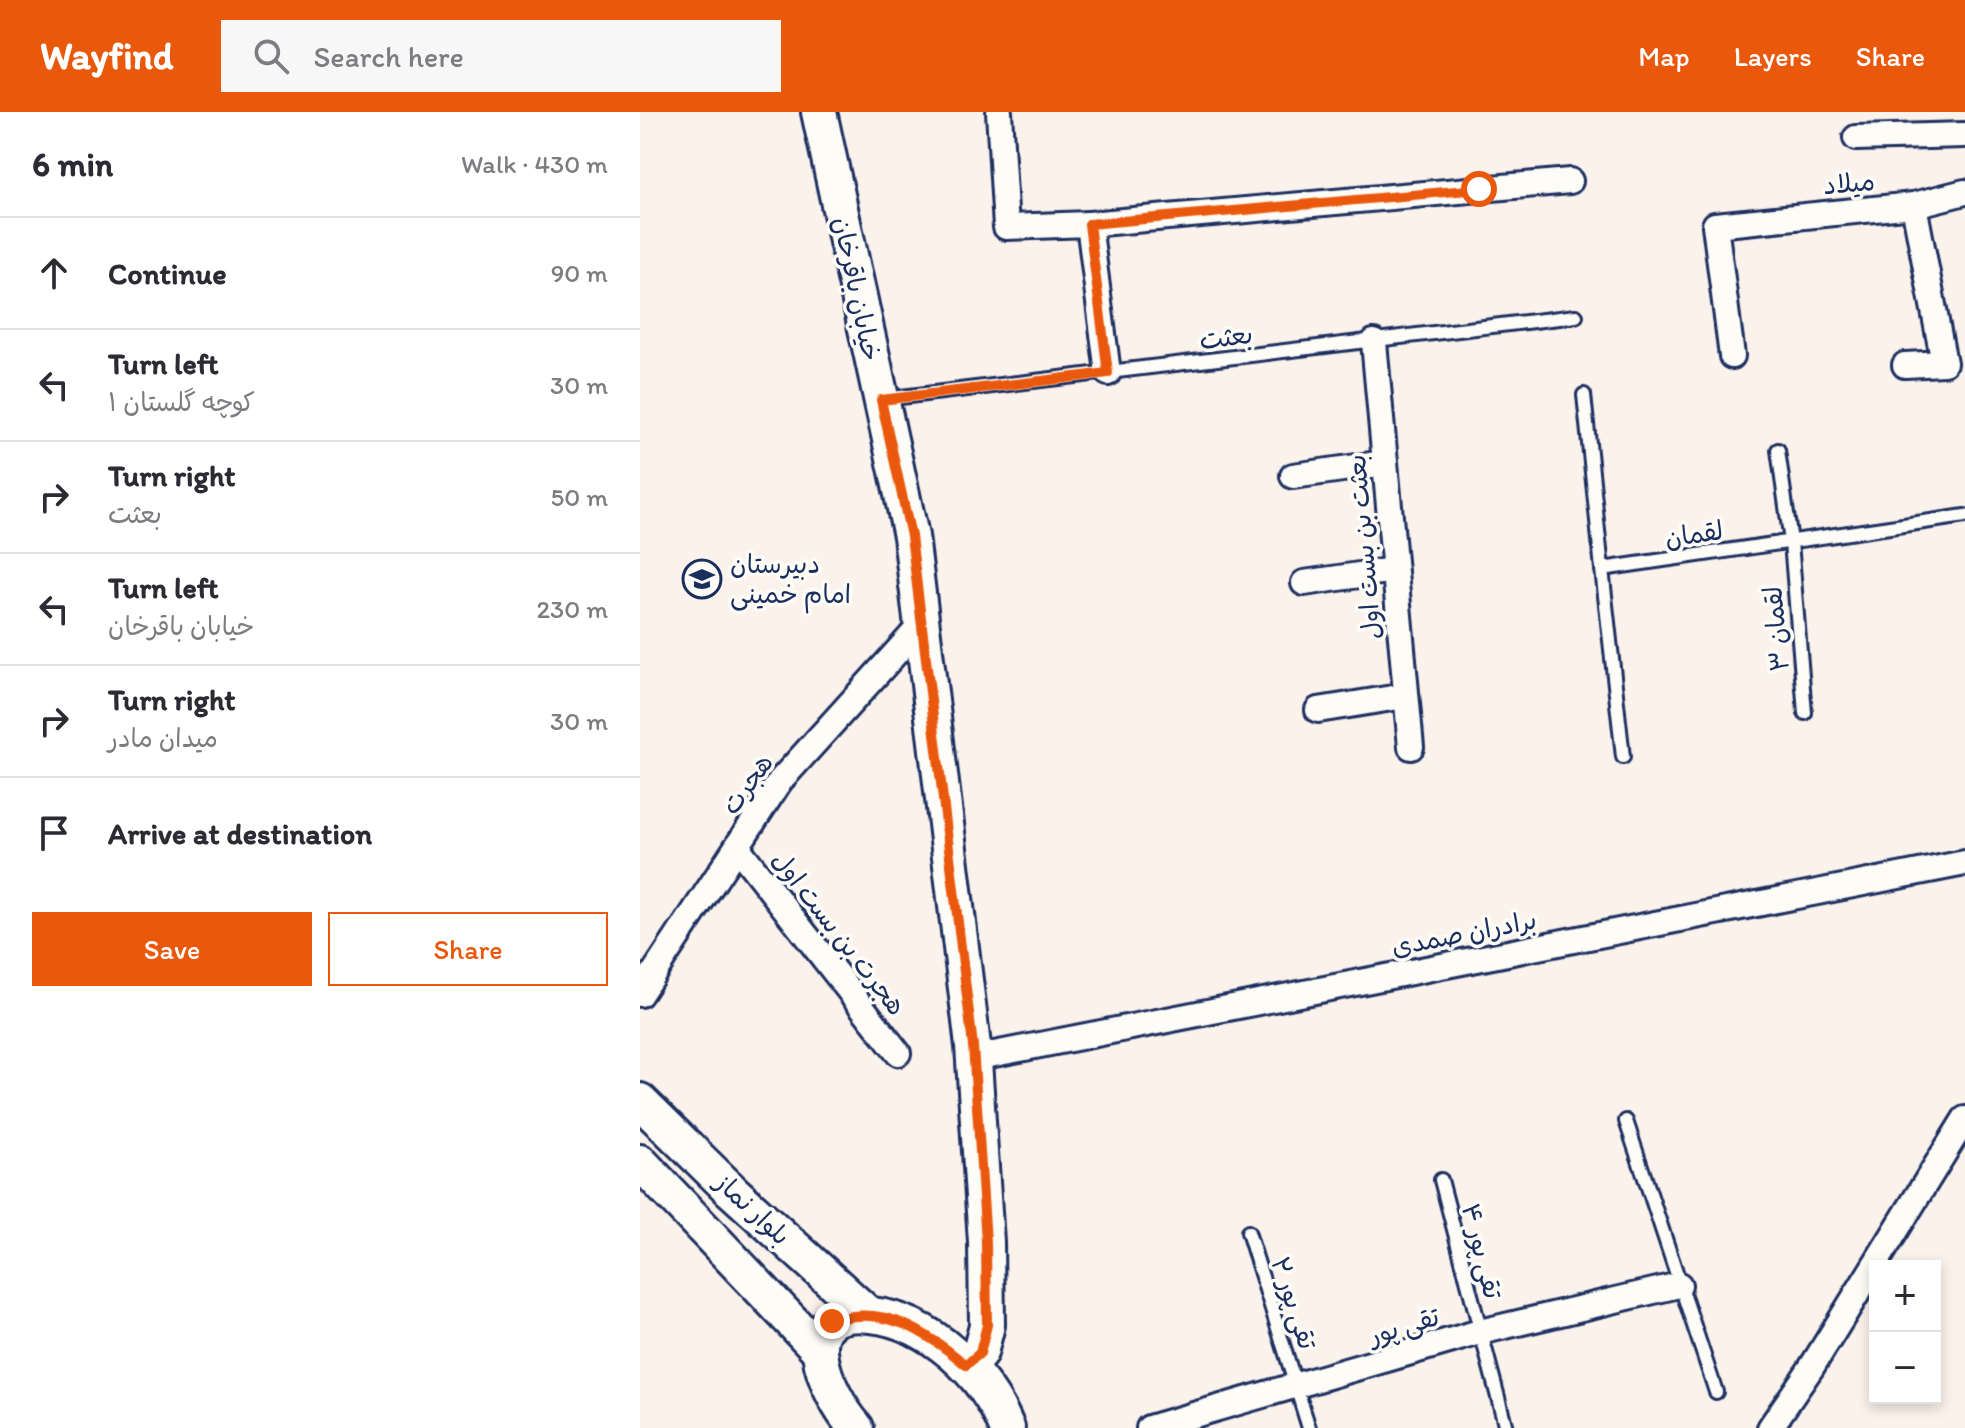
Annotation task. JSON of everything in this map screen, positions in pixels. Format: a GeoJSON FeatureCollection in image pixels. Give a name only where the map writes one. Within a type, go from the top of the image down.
{"type":"FeatureCollection","features":[{"type":"Feature","properties":{"kind":"main road","name":"خیابان باقرخان"},"geometry":{"type":"LineString","coordinates":[[819,112],[911,536],[974,1058],[986,1242],[987,1325],[980,1353],[966,1365]]}},
{"type":"Feature","properties":{"kind":"main road","name":"بلوار نماز"},"geometry":{"type":"LineString","coordinates":[[640,1101],[868,1314]]}},
{"type":"Feature","properties":{"kind":"main road","name":"بلوار نماز"},"geometry":{"type":"LineString","coordinates":[[640,1162],[819,1350]]}},
{"type":"Feature","properties":{"kind":"main road"},"geometry":{"type":"LineString","coordinates":[[748,1273],[769,1274],[781,1263],[776,1231]]}},
{"type":"Feature","properties":{"kind":"main road"},"geometry":{"type":"LineString","coordinates":[[826,1428],[830,1393],[819,1350],[822,1333],[832,1321],[868,1314],[893,1319],[917,1330],[966,1365],[993,1399],[1007,1428]]}},
{"type":"Feature","properties":{"kind":"main road"},"geometry":{"type":"LineString","coordinates":[[830,1393],[856,1428]]}},
{"type":"Feature","properties":{"kind":"street"},"geometry":{"type":"LineString","coordinates":[[999,112],[1006,227],[1089,224],[1570,181]]}},
{"type":"Feature","properties":{"kind":"street"},"geometry":{"type":"LineString","coordinates":[[1856,138],[1965,135]]}},
{"type":"Feature","properties":{"kind":"street","name":"میلاد"},"geometry":{"type":"LineString","coordinates":[[1732,356],[1715,225],[1914,205],[1965,192]]}},
{"type":"Feature","properties":{"kind":"street"},"geometry":{"type":"LineString","coordinates":[[1905,365],[1944,363],[1914,205]]}},
{"type":"Feature","properties":{"kind":"street"},"geometry":{"type":"LineString","coordinates":[[1089,224],[1108,373]]}},
{"type":"Feature","properties":{"kind":"street","name":"بعثت بن بست اول"},"geometry":{"type":"LineString","coordinates":[[1374,342],[1411,747]]}},
{"type":"Feature","properties":{"kind":"street"},"geometry":{"type":"LineString","coordinates":[[1293,476],[1385,463]]}},
{"type":"Feature","properties":{"kind":"street"},"geometry":{"type":"LineString","coordinates":[[1304,583],[1394,570]]}},
{"type":"Feature","properties":{"kind":"street","name":"هجرت"},"geometry":{"type":"LineString","coordinates":[[640,994],[780,781],[922,624]]}},
{"type":"Feature","properties":{"kind":"street"},"geometry":{"type":"LineString","coordinates":[[1318,710],[1405,696]]}},
{"type":"Feature","properties":{"kind":"street","name":"هجرت بن بست اول"},"geometry":{"type":"LineString","coordinates":[[737,847],[898,1053]]}},
{"type":"Feature","properties":{"kind":"street","name":"برادران صمدی"},"geometry":{"type":"LineString","coordinates":[[974,1058],[1965,863]]}},
{"type":"Feature","properties":{"kind":"street"},"geometry":{"type":"LineString","coordinates":[[1770,1428],[1811,1368],[1965,1119]]}},
{"type":"Feature","properties":{"kind":"street","name":"تقی پور"},"geometry":{"type":"LineString","coordinates":[[1149,1428],[1298,1388],[1480,1332],[1679,1285]]}},
{"type":"Feature","properties":{"kind":"lane","name":"بعثت"},"geometry":{"type":"LineString","coordinates":[[881,400],[1576,316]]}},
{"type":"Feature","properties":{"kind":"lane"},"geometry":{"type":"LineString","coordinates":[[1584,395],[1623,757]]}},
{"type":"Feature","properties":{"kind":"lane","name":"لقمان ۳"},"geometry":{"type":"LineString","coordinates":[[1778,450],[1791,542],[1805,713]]}},
{"type":"Feature","properties":{"kind":"lane","name":"لقمان"},"geometry":{"type":"LineString","coordinates":[[1602,569],[1965,516]]}},
{"type":"Feature","properties":{"kind":"lane"},"geometry":{"type":"LineString","coordinates":[[1626,1121],[1716,1392]]}},
{"type":"Feature","properties":{"kind":"lane","name":"تقی پور ۴"},"geometry":{"type":"LineString","coordinates":[[1441,1180],[1506,1428]]}},
{"type":"Feature","properties":{"kind":"lane","name":"تقی پور ۲"},"geometry":{"type":"LineString","coordinates":[[1248,1232],[1309,1428]]}},
{"type":"Feature","properties":{"kind":"place","name":"دبیرستان امام خمینی"},"geometry":{"type":"Point","coordinates":[702,579]}},
{"type":"Feature","properties":{"kind":"route"},"geometry":{"type":"LineString","coordinates":[[832,1321],[849,1315],[868,1314],[893,1319],[942,1345],[966,1365],[980,1353],[987,1325],[986,1242],[973,1046],[911,536],[881,400],[1108,373],[1089,224],[1479,189]]}}]}
